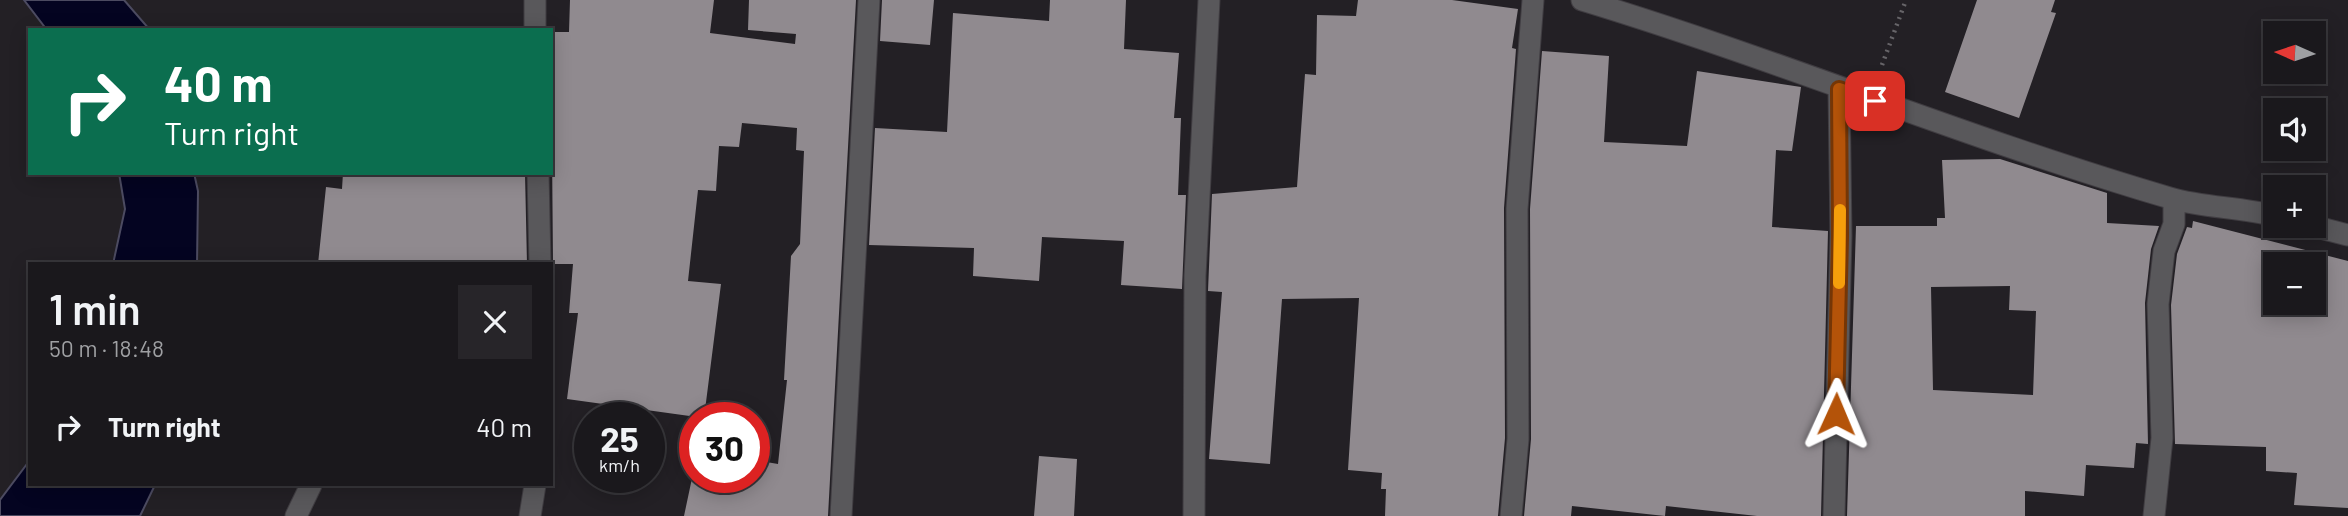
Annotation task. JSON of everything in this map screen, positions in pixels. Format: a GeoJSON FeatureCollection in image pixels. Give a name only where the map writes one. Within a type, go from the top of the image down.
{"type":"FeatureCollection","features":[{"type":"Feature","properties":{"kind":"street"},"geometry":{"type":"LineString","coordinates":[[534,0],[535,28]]}},
{"type":"Feature","properties":{"kind":"street"},"geometry":{"type":"LineString","coordinates":[[841,516],[869,0]]}},
{"type":"Feature","properties":{"kind":"street"},"geometry":{"type":"LineString","coordinates":[[1194,516],[1195,276],[1209,0]]}},
{"type":"Feature","properties":{"kind":"street"},"geometry":{"type":"LineString","coordinates":[[1511,516],[1518,439],[1517,209],[1534,0]]}},
{"type":"Feature","properties":{"kind":"street"},"geometry":{"type":"LineString","coordinates":[[1581,0],[1695,35],[1839,89],[2174,200],[2263,214]]}},
{"type":"Feature","properties":{"kind":"street"},"geometry":{"type":"LineString","coordinates":[[1834,516],[1840,236],[1839,89]]}},
{"type":"Feature","properties":{"kind":"street"},"geometry":{"type":"LineString","coordinates":[[538,175],[540,262]]}},
{"type":"Feature","properties":{"kind":"street"},"geometry":{"type":"LineString","coordinates":[[2154,516],[2162,438],[2158,304],[2164,251],[2174,224],[2174,200]]}},
{"type":"Feature","properties":{"kind":"street"},"geometry":{"type":"LineString","coordinates":[[2326,229],[2348,235]]}},
{"type":"Feature","properties":{"kind":"street"},"geometry":{"type":"LineString","coordinates":[[296,516],[311,486]]}},
{"type":"Feature","properties":{"kind":"street"},"geometry":{"type":"LineString","coordinates":[[530,516],[535,486]]}},
{"type":"Feature","properties":{"kind":"path"},"geometry":{"type":"LineString","coordinates":[[1875,101],[1881,67],[1906,0]]}},
{"type":"Feature","properties":{"kind":"water"},"geometry":{"type":"Polygon","coordinates":[[[24,0],[124,0],[148,28],[45,28],[24,0]]]}},
{"type":"Feature","properties":{"kind":"water"},"geometry":{"type":"Polygon","coordinates":[[[119,175],[194,175],[198,191],[197,262],[113,262],[125,209],[119,175]]]}},
{"type":"Feature","properties":{"kind":"water"},"geometry":{"type":"Polygon","coordinates":[[[28,463],[28,486],[155,486],[140,516],[0,516],[0,500],[28,463]]]}},
{"type":"Feature","properties":{"kind":"building"},"geometry":{"type":"Polygon","coordinates":[[[570,0],[714,0],[710,33],[795,44],[796,34],[748,30],[749,0],[856,0],[828,516],[684,516],[689,493],[770,493],[770,463],[778,464],[787,380],[784,380],[791,256],[800,244],[804,151],[796,150],[797,128],[742,123],[739,147],[719,146],[716,191],[698,190],[688,281],[721,284],[706,402],[679,402],[679,415],[665,413],[665,402],[589,402],[567,399],[578,313],[569,313],[573,264],[553,264],[553,32],[569,32],[570,0]]]}},
{"type":"Feature","properties":{"kind":"building"},"geometry":{"type":"Polygon","coordinates":[[[882,0],[934,0],[930,45],[880,41],[882,0]]]}},
{"type":"Feature","properties":{"kind":"building"},"geometry":{"type":"Polygon","coordinates":[[[1050,0],[1126,0],[1124,49],[1179,53],[1174,118],[1181,118],[1178,195],[1186,195],[1182,289],[1121,285],[1124,241],[1042,237],[1039,281],[973,276],[974,248],[869,245],[875,128],[947,132],[953,13],[1049,21],[1050,0]]]}},
{"type":"Feature","properties":{"kind":"building"},"geometry":{"type":"Polygon","coordinates":[[[1358,0],[1452,0],[1518,9],[1512,48],[1516,49],[1504,208],[1505,438],[1498,516],[1385,516],[1386,489],[1381,489],[1382,473],[1348,470],[1359,298],[1282,299],[1270,464],[1209,459],[1222,292],[1208,291],[1212,194],[1297,187],[1305,74],[1316,75],[1317,15],[1356,16],[1358,0]]]}},
{"type":"Feature","properties":{"kind":"building"},"geometry":{"type":"Polygon","coordinates":[[[1977,0],[2055,0],[2051,12],[2056,13],[2019,118],[1945,92],[1977,0]]]}},
{"type":"Feature","properties":{"kind":"building"},"geometry":{"type":"Polygon","coordinates":[[[1542,51],[1609,56],[1604,142],[1687,146],[1697,71],[1801,87],[1792,151],[1776,150],[1772,227],[1828,231],[1821,516],[1757,516],[1666,506],[1665,516],[1572,506],[1571,516],[1524,516],[1531,439],[1530,209],[1542,51]]]}},
{"type":"Feature","properties":{"kind":"building"},"geometry":{"type":"Polygon","coordinates":[[[2000,159],[2107,193],[2107,223],[2159,226],[2151,249],[2145,303],[2148,444],[2136,443],[2134,468],[2086,465],[2084,496],[2025,491],[2025,516],[1847,516],[1856,226],[1937,226],[1937,218],[1945,218],[1942,160],[2000,159]],[[2010,286],[1931,287],[1933,390],[2033,395],[2036,311],[2009,310],[2010,286]]]}},
{"type":"Feature","properties":{"kind":"building"},"geometry":{"type":"Polygon","coordinates":[[[343,175],[525,175],[527,262],[318,262],[326,187],[342,189],[343,175]]]}},
{"type":"Feature","properties":{"kind":"building"},"geometry":{"type":"Polygon","coordinates":[[[2193,221],[2313,252],[2263,252],[2263,315],[2326,315],[2326,255],[2348,261],[2348,508],[2294,505],[2297,473],[2266,471],[2266,447],[2175,444],[2171,305],[2177,254],[2187,227],[2192,228],[2193,221]]]}},
{"type":"Feature","properties":{"kind":"building"},"geometry":{"type":"Polygon","coordinates":[[[1039,456],[1077,459],[1074,516],[1034,516],[1039,456]]]}},
{"type":"Feature","properties":{"kind":"slow traffic"},"geometry":{"type":"LineString","coordinates":[[1839,283],[1840,210]]}},
{"type":"Feature","properties":{"kind":"route"},"geometry":{"type":"LineString","coordinates":[[1836,414],[1840,236],[1839,89],[1875,101]]}}]}
